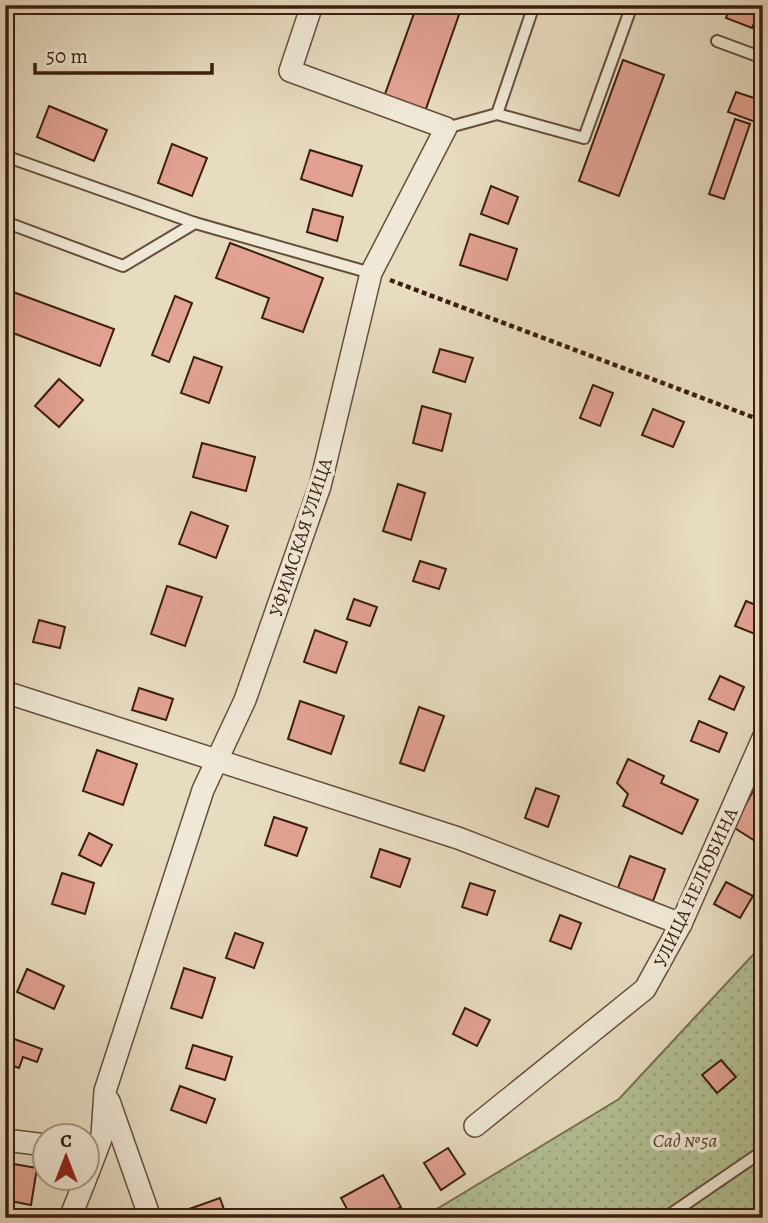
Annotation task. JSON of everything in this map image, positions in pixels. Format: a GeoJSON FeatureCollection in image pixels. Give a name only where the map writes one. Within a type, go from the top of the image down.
{"type":"FeatureCollection","features":[{"type":"Feature","properties":{"kind":"street"},"geometry":{"type":"LineString","coordinates":[[312,5],[290,71],[446,128]]}},
{"type":"Feature","properties":{"kind":"street","name":"УФИМСКАЯ УЛИЦА"},"geometry":{"type":"LineString","coordinates":[[98,1122],[105,1091],[203,790],[245,700],[320,486],[371,273],[446,128]]}},
{"type":"Feature","properties":{"kind":"street"},"geometry":{"type":"LineString","coordinates":[[5,692],[458,838],[681,924]]}},
{"type":"Feature","properties":{"kind":"street","name":"УЛИЦА НЕЛЮБИНА"},"geometry":{"type":"LineString","coordinates":[[475,1126],[645,989],[681,924],[763,738]]}},
{"type":"Feature","properties":{"kind":"street"},"geometry":{"type":"LineString","coordinates":[[105,1091],[150,1218]]}},
{"type":"Feature","properties":{"kind":"street"},"geometry":{"type":"LineString","coordinates":[[5,1140],[32,1143]]}},
{"type":"Feature","properties":{"kind":"street","name":"УФИМСКАЯ УЛИЦА"},"geometry":{"type":"LineString","coordinates":[[70,1218],[80,1192]]}},
{"type":"Feature","properties":{"kind":"lane"},"geometry":{"type":"LineString","coordinates":[[497,114],[534,5]]}},
{"type":"Feature","properties":{"kind":"lane"},"geometry":{"type":"LineString","coordinates":[[446,128],[497,114],[584,138],[632,5]]}},
{"type":"Feature","properties":{"kind":"lane"},"geometry":{"type":"LineString","coordinates":[[717,41],[763,58]]}},
{"type":"Feature","properties":{"kind":"lane"},"geometry":{"type":"LineString","coordinates":[[5,156],[195,223],[371,273]]}},
{"type":"Feature","properties":{"kind":"lane"},"geometry":{"type":"LineString","coordinates":[[5,222],[123,266],[195,223]]}},
{"type":"Feature","properties":{"kind":"lane"},"geometry":{"type":"LineString","coordinates":[[665,1218],[763,1151]]}},
{"type":"Feature","properties":{"kind":"path"},"geometry":{"type":"LineString","coordinates":[[371,273],[763,421]]}},
{"type":"Feature","properties":{"kind":"green space","name":"Сад №5а"},"geometry":{"type":"Polygon","coordinates":[[[763,944],[763,1218],[422,1218],[619,1099],[763,944]]]}},
{"type":"Feature","properties":{"kind":"building"},"geometry":{"type":"Polygon","coordinates":[[[417,5],[452,5],[461,9],[421,123],[380,108],[417,5]]]}},
{"type":"Feature","properties":{"kind":"building"},"geometry":{"type":"Polygon","coordinates":[[[731,5],[761,5],[752,28],[726,18],[731,5]]]}},
{"type":"Feature","properties":{"kind":"building"},"geometry":{"type":"Polygon","coordinates":[[[623,60],[664,75],[619,196],[579,181],[623,60]]]}},
{"type":"Feature","properties":{"kind":"building"},"geometry":{"type":"Polygon","coordinates":[[[736,92],[763,101],[761,124],[728,112],[736,92]]]}},
{"type":"Feature","properties":{"kind":"building"},"geometry":{"type":"Polygon","coordinates":[[[49,106],[107,130],[94,161],[37,137],[49,106]]]}},
{"type":"Feature","properties":{"kind":"building"},"geometry":{"type":"Polygon","coordinates":[[[735,119],[750,124],[724,199],[709,194],[735,119]]]}},
{"type":"Feature","properties":{"kind":"building"},"geometry":{"type":"Polygon","coordinates":[[[172,144],[207,158],[192,196],[158,183],[172,144]]]}},
{"type":"Feature","properties":{"kind":"building"},"geometry":{"type":"Polygon","coordinates":[[[310,150],[362,166],[352,196],[301,179],[310,150]]]}},
{"type":"Feature","properties":{"kind":"building"},"geometry":{"type":"Polygon","coordinates":[[[491,186],[518,197],[508,224],[481,214],[491,186]]]}},
{"type":"Feature","properties":{"kind":"building"},"geometry":{"type":"Polygon","coordinates":[[[313,209],[343,217],[337,241],[307,232],[313,209]]]}},
{"type":"Feature","properties":{"kind":"building"},"geometry":{"type":"Polygon","coordinates":[[[470,234],[517,249],[507,280],[460,265],[470,234]]]}},
{"type":"Feature","properties":{"kind":"building"},"geometry":{"type":"Polygon","coordinates":[[[230,243],[323,278],[303,332],[262,318],[269,298],[216,278],[230,243]]]}},
{"type":"Feature","properties":{"kind":"building"},"geometry":{"type":"Polygon","coordinates":[[[5,289],[114,329],[100,366],[5,330],[5,289]]]}},
{"type":"Feature","properties":{"kind":"building"},"geometry":{"type":"Polygon","coordinates":[[[175,296],[192,303],[169,362],[152,355],[175,296]]]}},
{"type":"Feature","properties":{"kind":"building"},"geometry":{"type":"Polygon","coordinates":[[[440,349],[473,358],[465,382],[433,372],[440,349]]]}},
{"type":"Feature","properties":{"kind":"building"},"geometry":{"type":"Polygon","coordinates":[[[194,357],[222,367],[209,403],[181,393],[194,357]]]}},
{"type":"Feature","properties":{"kind":"building"},"geometry":{"type":"Polygon","coordinates":[[[59,379],[83,400],[59,427],[35,406],[59,379]]]}},
{"type":"Feature","properties":{"kind":"building"},"geometry":{"type":"Polygon","coordinates":[[[593,385],[613,393],[600,426],[580,418],[593,385]]]}},
{"type":"Feature","properties":{"kind":"building"},"geometry":{"type":"Polygon","coordinates":[[[422,406],[451,414],[442,451],[413,443],[422,406]]]}},
{"type":"Feature","properties":{"kind":"building"},"geometry":{"type":"Polygon","coordinates":[[[653,409],[684,422],[673,447],[642,435],[653,409]]]}},
{"type":"Feature","properties":{"kind":"building"},"geometry":{"type":"Polygon","coordinates":[[[202,443],[255,457],[246,491],[193,477],[202,443]]]}},
{"type":"Feature","properties":{"kind":"building"},"geometry":{"type":"Polygon","coordinates":[[[398,484],[425,493],[411,540],[383,531],[398,484]]]}},
{"type":"Feature","properties":{"kind":"building"},"geometry":{"type":"Polygon","coordinates":[[[191,512],[228,526],[216,558],[179,544],[191,512]]]}},
{"type":"Feature","properties":{"kind":"building"},"geometry":{"type":"Polygon","coordinates":[[[420,561],[446,569],[439,589],[413,581],[420,561]]]}},
{"type":"Feature","properties":{"kind":"building"},"geometry":{"type":"Polygon","coordinates":[[[167,586],[202,597],[185,646],[151,634],[167,586]]]}},
{"type":"Feature","properties":{"kind":"building"},"geometry":{"type":"Polygon","coordinates":[[[354,599],[377,607],[370,626],[347,619],[354,599]]]}},
{"type":"Feature","properties":{"kind":"building"},"geometry":{"type":"Polygon","coordinates":[[[746,601],[763,608],[763,631],[760,636],[735,626],[746,601]]]}},
{"type":"Feature","properties":{"kind":"building"},"geometry":{"type":"Polygon","coordinates":[[[39,620],[65,627],[60,648],[33,642],[39,620]]]}},
{"type":"Feature","properties":{"kind":"building"},"geometry":{"type":"Polygon","coordinates":[[[315,630],[347,642],[336,673],[304,662],[315,630]]]}},
{"type":"Feature","properties":{"kind":"building"},"geometry":{"type":"Polygon","coordinates":[[[720,676],[744,687],[734,710],[709,699],[720,676]]]}},
{"type":"Feature","properties":{"kind":"building"},"geometry":{"type":"Polygon","coordinates":[[[139,688],[173,699],[166,720],[132,710],[139,688]]]}},
{"type":"Feature","properties":{"kind":"building"},"geometry":{"type":"Polygon","coordinates":[[[300,701],[344,716],[331,754],[288,739],[300,701]]]}},
{"type":"Feature","properties":{"kind":"building"},"geometry":{"type":"Polygon","coordinates":[[[419,707],[444,716],[424,771],[400,763],[419,707]]]}},
{"type":"Feature","properties":{"kind":"building"},"geometry":{"type":"Polygon","coordinates":[[[699,721],[727,733],[719,752],[691,741],[699,721]]]}},
{"type":"Feature","properties":{"kind":"building"},"geometry":{"type":"Polygon","coordinates":[[[97,750],[137,764],[123,805],[83,791],[97,750]]]}},
{"type":"Feature","properties":{"kind":"building"},"geometry":{"type":"Polygon","coordinates":[[[628,759],[664,776],[661,783],[698,800],[682,834],[623,806],[628,794],[617,783],[628,759]]]}},
{"type":"Feature","properties":{"kind":"building"},"geometry":{"type":"Polygon","coordinates":[[[763,773],[763,846],[733,827],[763,773]]]}},
{"type":"Feature","properties":{"kind":"building"},"geometry":{"type":"Polygon","coordinates":[[[536,788],[559,796],[548,827],[525,818],[536,788]]]}},
{"type":"Feature","properties":{"kind":"building"},"geometry":{"type":"Polygon","coordinates":[[[274,817],[307,828],[297,856],[265,845],[274,817]]]}},
{"type":"Feature","properties":{"kind":"building"},"geometry":{"type":"Polygon","coordinates":[[[89,833],[112,845],[101,866],[79,855],[89,833]]]}},
{"type":"Feature","properties":{"kind":"building"},"geometry":{"type":"Polygon","coordinates":[[[380,849],[410,859],[400,887],[371,877],[380,849]]]}},
{"type":"Feature","properties":{"kind":"building"},"geometry":{"type":"Polygon","coordinates":[[[630,856],[665,869],[653,901],[618,888],[630,856]]]}},
{"type":"Feature","properties":{"kind":"building"},"geometry":{"type":"Polygon","coordinates":[[[62,873],[94,883],[85,914],[52,904],[62,873]]]}},
{"type":"Feature","properties":{"kind":"building"},"geometry":{"type":"Polygon","coordinates":[[[726,882],[753,896],[740,918],[714,904],[726,882]]]}},
{"type":"Feature","properties":{"kind":"building"},"geometry":{"type":"Polygon","coordinates":[[[470,883],[495,891],[487,915],[462,907],[470,883]]]}},
{"type":"Feature","properties":{"kind":"building"},"geometry":{"type":"Polygon","coordinates":[[[560,915],[581,923],[571,949],[550,941],[560,915]]]}},
{"type":"Feature","properties":{"kind":"building"},"geometry":{"type":"Polygon","coordinates":[[[235,933],[263,943],[254,968],[226,958],[235,933]]]}},
{"type":"Feature","properties":{"kind":"building"},"geometry":{"type":"Polygon","coordinates":[[[184,968],[215,978],[202,1018],[171,1008],[184,968]]]}},
{"type":"Feature","properties":{"kind":"building"},"geometry":{"type":"Polygon","coordinates":[[[27,969],[64,986],[54,1009],[17,992],[27,969]]]}},
{"type":"Feature","properties":{"kind":"building"},"geometry":{"type":"Polygon","coordinates":[[[465,1008],[490,1020],[477,1046],[453,1034],[465,1008]]]}},
{"type":"Feature","properties":{"kind":"building"},"geometry":{"type":"Polygon","coordinates":[[[6,1036],[42,1049],[37,1062],[23,1057],[19,1068],[5,1063],[6,1036]]]}},
{"type":"Feature","properties":{"kind":"building"},"geometry":{"type":"Polygon","coordinates":[[[193,1045],[232,1057],[225,1080],[186,1068],[193,1045]]]}},
{"type":"Feature","properties":{"kind":"building"},"geometry":{"type":"Polygon","coordinates":[[[721,1060],[736,1077],[717,1093],[702,1075],[721,1060]]]}},
{"type":"Feature","properties":{"kind":"building"},"geometry":{"type":"Polygon","coordinates":[[[180,1086],[215,1099],[206,1123],[171,1110],[180,1086]]]}},
{"type":"Feature","properties":{"kind":"building"},"geometry":{"type":"Polygon","coordinates":[[[448,1148],[465,1174],[441,1190],[424,1163],[448,1148]]]}},
{"type":"Feature","properties":{"kind":"building"},"geometry":{"type":"Polygon","coordinates":[[[8,1163],[32,1167],[31,1205],[5,1200],[8,1163]]]}},
{"type":"Feature","properties":{"kind":"building"},"geometry":{"type":"Polygon","coordinates":[[[383,1175],[401,1207],[381,1218],[352,1218],[341,1198],[383,1175]]]}},
{"type":"Feature","properties":{"kind":"building"},"geometry":{"type":"Polygon","coordinates":[[[220,1198],[227,1218],[169,1216],[220,1198]]]}}]}
